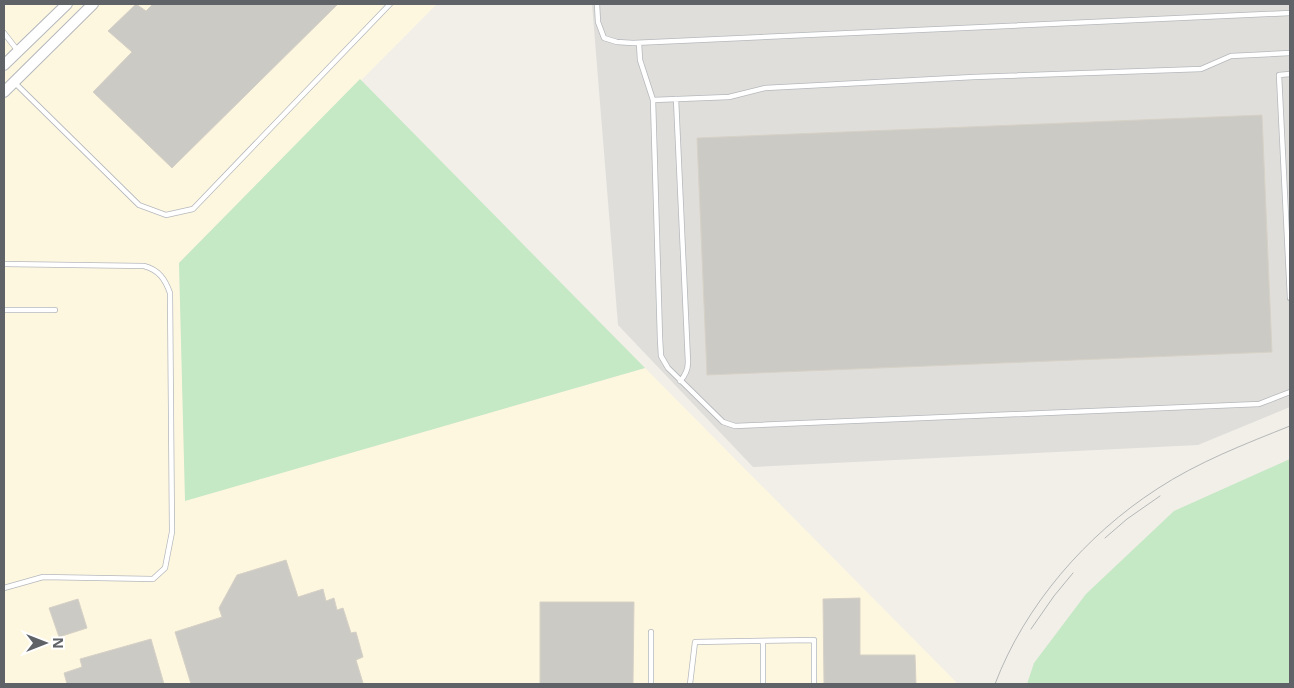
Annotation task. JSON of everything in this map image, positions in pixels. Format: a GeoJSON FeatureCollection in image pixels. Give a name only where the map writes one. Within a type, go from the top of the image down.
{"type":"FeatureCollection","features":[{"type":"Feature","properties":{"kind":"street"},"geometry":{"type":"LineString","coordinates":[[4,65],[67,4]]}},
{"type":"Feature","properties":{"kind":"street"},"geometry":{"type":"LineString","coordinates":[[4,92],[93,4]]}},
{"type":"Feature","properties":{"kind":"lane"},"geometry":{"type":"LineString","coordinates":[[14,82],[139,205],[166,215],[193,208],[389,4]]}},
{"type":"Feature","properties":{"kind":"lane"},"geometry":{"type":"LineString","coordinates":[[597,4],[598,22],[604,38],[617,42],[639,43],[1290,13]]}},
{"type":"Feature","properties":{"kind":"lane"},"geometry":{"type":"LineString","coordinates":[[4,34],[18,51]]}},
{"type":"Feature","properties":{"kind":"lane"},"geometry":{"type":"LineString","coordinates":[[639,43],[640,60],[653,100],[661,356],[668,368],[723,422],[735,426],[1259,404],[1290,392]]}},
{"type":"Feature","properties":{"kind":"lane"},"geometry":{"type":"LineString","coordinates":[[653,100],[729,97],[765,88],[974,77],[1201,69],[1231,56],[1290,53]]}},
{"type":"Feature","properties":{"kind":"lane"},"geometry":{"type":"LineString","coordinates":[[1290,74],[1279,75],[1290,298]]}},
{"type":"Feature","properties":{"kind":"lane"},"geometry":{"type":"LineString","coordinates":[[676,99],[688,362],[686,375],[680,380]]}},
{"type":"Feature","properties":{"kind":"lane"},"geometry":{"type":"LineString","coordinates":[[4,264],[144,266],[156,270],[161,276],[170,293],[172,532],[166,568],[153,579],[43,577],[4,588]]}},
{"type":"Feature","properties":{"kind":"lane"},"geometry":{"type":"LineString","coordinates":[[4,310],[55,310]]}},
{"type":"Feature","properties":{"kind":"lane"},"geometry":{"type":"LineString","coordinates":[[651,632],[651,684]]}},
{"type":"Feature","properties":{"kind":"lane"},"geometry":{"type":"LineString","coordinates":[[690,684],[695,642],[814,640],[814,684]]}},
{"type":"Feature","properties":{"kind":"lane"},"geometry":{"type":"LineString","coordinates":[[763,641],[763,684]]}},
{"type":"Feature","properties":{"kind":"shaded area"},"geometry":{"type":"Polygon","coordinates":[[[4,4],[437,4],[179,263],[186,500],[645,368],[958,684],[4,684],[4,4]]]}},
{"type":"Feature","properties":{"kind":"shaded area"},"geometry":{"type":"Polygon","coordinates":[[[592,4],[1290,4],[1290,407],[1198,445],[753,467],[618,325],[592,4]]]}},
{"type":"Feature","properties":{"kind":"green space"},"geometry":{"type":"Polygon","coordinates":[[[360,79],[645,368],[185,501],[179,263],[360,79]]]}},
{"type":"Feature","properties":{"kind":"green space"},"geometry":{"type":"Polygon","coordinates":[[[1290,459],[1290,684],[1027,684],[1034,663],[1086,594],[1174,511],[1290,459]]]}},
{"type":"Feature","properties":{"kind":"building"},"geometry":{"type":"Polygon","coordinates":[[[136,4],[146,11],[153,4],[338,4],[172,168],[93,92],[132,52],[108,31],[136,4]]]}},
{"type":"Feature","properties":{"kind":"building"},"geometry":{"type":"Polygon","coordinates":[[[1262,115],[1272,352],[707,375],[697,138],[1262,115]]]}},
{"type":"Feature","properties":{"kind":"building"},"geometry":{"type":"Polygon","coordinates":[[[286,560],[298,597],[323,589],[326,601],[334,598],[337,610],[343,608],[351,633],[356,632],[363,657],[356,660],[363,683],[191,684],[175,632],[222,617],[219,608],[237,575],[286,560]]]}},
{"type":"Feature","properties":{"kind":"building"},"geometry":{"type":"Polygon","coordinates":[[[860,598],[860,655],[915,655],[916,684],[824,684],[823,599],[860,598]]]}},
{"type":"Feature","properties":{"kind":"building"},"geometry":{"type":"Polygon","coordinates":[[[78,599],[87,628],[59,637],[49,608],[78,599]]]}},
{"type":"Feature","properties":{"kind":"building"},"geometry":{"type":"Polygon","coordinates":[[[540,602],[634,602],[633,684],[540,684],[540,602]]]}},
{"type":"Feature","properties":{"kind":"building"},"geometry":{"type":"Polygon","coordinates":[[[151,639],[164,684],[67,684],[64,673],[82,667],[80,659],[151,639]]]}},
{"type":"Feature","properties":{"kind":"tram line"},"geometry":{"type":"LineString","coordinates":[[995,684],[1023,627],[1041,600],[1082,550],[1106,528],[1131,507],[1189,470],[1290,426]]}},
{"type":"Feature","properties":{"kind":"tram line"},"geometry":{"type":"LineString","coordinates":[[1105,538],[1127,519],[1160,496]]}},
{"type":"Feature","properties":{"kind":"tram line"},"geometry":{"type":"LineString","coordinates":[[1031,629],[1073,573]]}}]}
